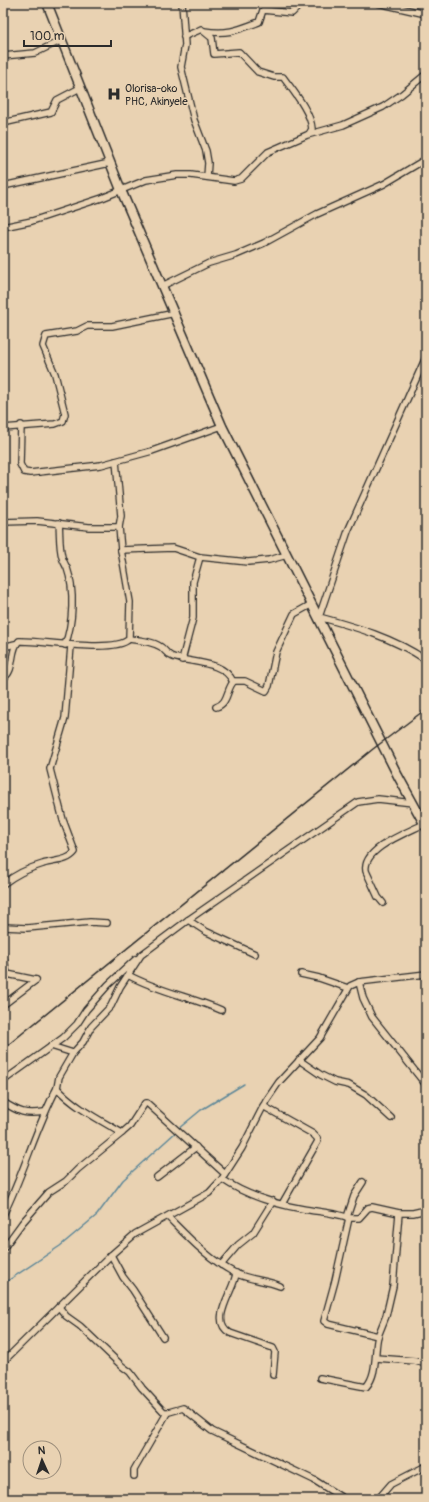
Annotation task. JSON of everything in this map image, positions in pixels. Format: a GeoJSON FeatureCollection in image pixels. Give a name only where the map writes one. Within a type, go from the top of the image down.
{"type":"FeatureCollection","features":[{"type":"Feature","properties":{"kind":"main road"},"geometry":{"type":"LineString","coordinates":[[47,3],[121,190],[175,313],[222,426],[249,482],[413,803],[426,825]]}},
{"type":"Feature","properties":{"kind":"street"},"geometry":{"type":"LineString","coordinates":[[182,3],[185,45],[181,67],[194,120],[206,151],[208,163],[207,177]]}},
{"type":"Feature","properties":{"kind":"street"},"geometry":{"type":"LineString","coordinates":[[184,37],[189,33],[196,32],[200,29],[218,34],[238,31],[259,22],[264,10],[292,13],[296,9],[297,3]]}},
{"type":"Feature","properties":{"kind":"street"},"geometry":{"type":"LineString","coordinates":[[378,3],[426,14]]}},
{"type":"Feature","properties":{"kind":"street"},"geometry":{"type":"LineString","coordinates":[[204,31],[212,38],[214,54],[239,52],[258,72],[274,77],[283,77],[300,100],[312,123],[312,129],[309,134]]}},
{"type":"Feature","properties":{"kind":"street"},"geometry":{"type":"LineString","coordinates":[[3,56],[35,53],[62,40]]}},
{"type":"Feature","properties":{"kind":"street"},"geometry":{"type":"LineString","coordinates":[[3,227],[32,221],[146,180],[177,175],[234,181],[241,179],[268,152],[309,134],[343,125],[383,107],[402,94],[426,74]]}},
{"type":"Feature","properties":{"kind":"street"},"geometry":{"type":"LineString","coordinates":[[3,124],[51,112],[57,100],[80,88]]}},
{"type":"Feature","properties":{"kind":"street"},"geometry":{"type":"LineString","coordinates":[[162,286],[209,264],[236,255],[264,243],[317,214],[384,184],[426,159]]}},
{"type":"Feature","properties":{"kind":"street"},"geometry":{"type":"LineString","coordinates":[[3,186],[110,163]]}},
{"type":"Feature","properties":{"kind":"street"},"geometry":{"type":"LineString","coordinates":[[3,428],[22,425],[55,424],[60,423],[65,417],[55,374],[43,346],[46,336],[77,331],[87,326],[118,325],[175,313]]}},
{"type":"Feature","properties":{"kind":"street"},"geometry":{"type":"LineString","coordinates":[[426,357],[348,531],[319,617],[356,627],[376,635],[410,650],[426,660]]}},
{"type":"Feature","properties":{"kind":"street"},"geometry":{"type":"LineString","coordinates":[[22,425],[20,464],[24,472],[82,468],[116,461],[152,451],[222,426]]}},
{"type":"Feature","properties":{"kind":"street"},"geometry":{"type":"LineString","coordinates":[[116,461],[121,516],[119,527],[121,550],[130,602],[129,639]]}},
{"type":"Feature","properties":{"kind":"street"},"geometry":{"type":"LineString","coordinates":[[3,522],[37,521],[89,527],[119,527]]}},
{"type":"Feature","properties":{"kind":"street"},"geometry":{"type":"LineString","coordinates":[[3,884],[20,874],[43,864],[71,857],[75,852],[63,820],[50,768],[65,718],[69,628],[72,598],[67,568],[62,559],[59,523]]}},
{"type":"Feature","properties":{"kind":"street"},"geometry":{"type":"LineString","coordinates":[[121,550],[173,548],[200,557],[248,562],[269,560],[287,555]]}},
{"type":"Feature","properties":{"kind":"street"},"geometry":{"type":"LineString","coordinates":[[182,660],[193,618],[193,582],[200,557]]}},
{"type":"Feature","properties":{"kind":"street"},"geometry":{"type":"LineString","coordinates":[[233,682],[245,681],[266,691],[269,686],[276,652],[294,614],[312,604]]}},
{"type":"Feature","properties":{"kind":"street"},"geometry":{"type":"LineString","coordinates":[[3,646],[16,644],[22,640],[68,646],[122,644],[129,639],[144,641],[163,648],[166,654],[182,660],[218,667],[230,675],[233,682],[226,699],[221,705],[216,707]]}},
{"type":"Feature","properties":{"kind":"street"},"geometry":{"type":"LineString","coordinates":[[3,678],[8,674],[16,644]]}},
{"type":"Feature","properties":{"kind":"street"},"geometry":{"type":"LineString","coordinates":[[3,1081],[51,1046],[77,1024],[86,1010],[108,985],[141,955],[188,920],[358,802],[378,799],[413,803]]}},
{"type":"Feature","properties":{"kind":"street"},"geometry":{"type":"LineString","coordinates":[[383,903],[378,897],[366,871],[369,856],[400,834],[426,825]]}},
{"type":"Feature","properties":{"kind":"street"},"geometry":{"type":"LineString","coordinates":[[188,920],[205,932],[256,954]]}},
{"type":"Feature","properties":{"kind":"street"},"geometry":{"type":"LineString","coordinates":[[3,927],[27,928],[90,922],[107,923]]}},
{"type":"Feature","properties":{"kind":"street"},"geometry":{"type":"LineString","coordinates":[[3,954],[5,973],[36,980],[3,1004]]}},
{"type":"Feature","properties":{"kind":"street"},"geometry":{"type":"LineString","coordinates":[[3,1215],[28,1157],[44,1112],[57,1088],[59,1077],[73,1053],[83,1042],[91,1027],[111,1006],[120,987],[141,955]]}},
{"type":"Feature","properties":{"kind":"street"},"geometry":{"type":"LineString","coordinates":[[301,974],[348,988]]}},
{"type":"Feature","properties":{"kind":"street"},"geometry":{"type":"LineString","coordinates":[[128,975],[141,982],[202,1002],[221,1010]]}},
{"type":"Feature","properties":{"kind":"street"},"geometry":{"type":"LineString","coordinates":[[3,1362],[111,1254],[135,1234],[209,1193],[223,1177],[242,1148],[263,1106],[279,1082],[320,1038],[348,988],[359,982],[426,975]]}},
{"type":"Feature","properties":{"kind":"street"},"geometry":{"type":"LineString","coordinates":[[359,982],[363,998],[372,1017],[426,1085]]}},
{"type":"Feature","properties":{"kind":"street"},"geometry":{"type":"LineString","coordinates":[[51,1046],[73,1053]]}},
{"type":"Feature","properties":{"kind":"street"},"geometry":{"type":"LineString","coordinates":[[299,1060],[321,1075],[335,1082],[349,1085],[366,1095],[391,1118]]}},
{"type":"Feature","properties":{"kind":"street"},"geometry":{"type":"LineString","coordinates":[[57,1088],[73,1104],[122,1133]]}},
{"type":"Feature","properties":{"kind":"street"},"geometry":{"type":"LineString","coordinates":[[3,1102],[22,1112],[31,1114],[44,1112]]}},
{"type":"Feature","properties":{"kind":"street"},"geometry":{"type":"LineString","coordinates":[[3,1249],[22,1223],[49,1192],[66,1181],[130,1126],[146,1103],[196,1147],[223,1177],[247,1195],[348,1218],[359,1218],[368,1208],[372,1207],[399,1213],[412,1213],[426,1210]]}},
{"type":"Feature","properties":{"kind":"street"},"geometry":{"type":"LineString","coordinates":[[263,1106],[314,1134],[318,1141],[282,1204]]}},
{"type":"Feature","properties":{"kind":"street"},"geometry":{"type":"LineString","coordinates":[[157,1177],[196,1147]]}},
{"type":"Feature","properties":{"kind":"street"},"geometry":{"type":"LineString","coordinates":[[363,1182],[354,1196],[335,1281],[324,1321],[328,1324],[378,1336]]}},
{"type":"Feature","properties":{"kind":"street"},"geometry":{"type":"LineString","coordinates":[[222,1265],[238,1245],[253,1233],[273,1202]]}},
{"type":"Feature","properties":{"kind":"street"},"geometry":{"type":"LineString","coordinates":[[320,1378],[366,1387],[370,1380],[376,1358],[375,1349],[378,1336],[384,1322],[393,1286],[399,1213]]}},
{"type":"Feature","properties":{"kind":"street"},"geometry":{"type":"LineString","coordinates":[[168,1217],[204,1252],[222,1265],[236,1273],[280,1286]]}},
{"type":"Feature","properties":{"kind":"street"},"geometry":{"type":"LineString","coordinates":[[111,1254],[123,1277],[164,1337]]}},
{"type":"Feature","properties":{"kind":"street"},"geometry":{"type":"LineString","coordinates":[[236,1273],[224,1307],[222,1324],[225,1330],[230,1333],[273,1348],[275,1352],[273,1375]]}},
{"type":"Feature","properties":{"kind":"street"},"geometry":{"type":"LineString","coordinates":[[59,1307],[66,1316],[80,1326],[130,1372],[150,1398],[167,1413]]}},
{"type":"Feature","properties":{"kind":"street"},"geometry":{"type":"LineString","coordinates":[[376,1358],[410,1360],[426,1364]]}},
{"type":"Feature","properties":{"kind":"street"},"geometry":{"type":"LineString","coordinates":[[134,1476],[134,1470],[167,1413],[183,1408],[212,1431],[314,1480],[344,1499]]}},
{"type":"Feature","properties":{"kind":"street"},"geometry":{"type":"LineString","coordinates":[[378,1499],[391,1484],[426,1466]]}},
{"type":"Feature","properties":{"kind":"waterway"},"geometry":{"type":"LineString","coordinates":[[178,1129],[201,1110],[244,1084]]}},
{"type":"Feature","properties":{"kind":"waterway"},"geometry":{"type":"LineString","coordinates":[[3,1284],[60,1246],[97,1215],[123,1180],[176,1132]]}},
{"type":"Feature","properties":{"kind":"railway"},"geometry":{"type":"LineString","coordinates":[[3,1049],[373,749],[426,709]]}},
{"type":"Feature","properties":{"kind":"place","name":"Olorisa-oko PHC, Akinyele"},"geometry":{"type":"Point","coordinates":[114,94]}}]}
